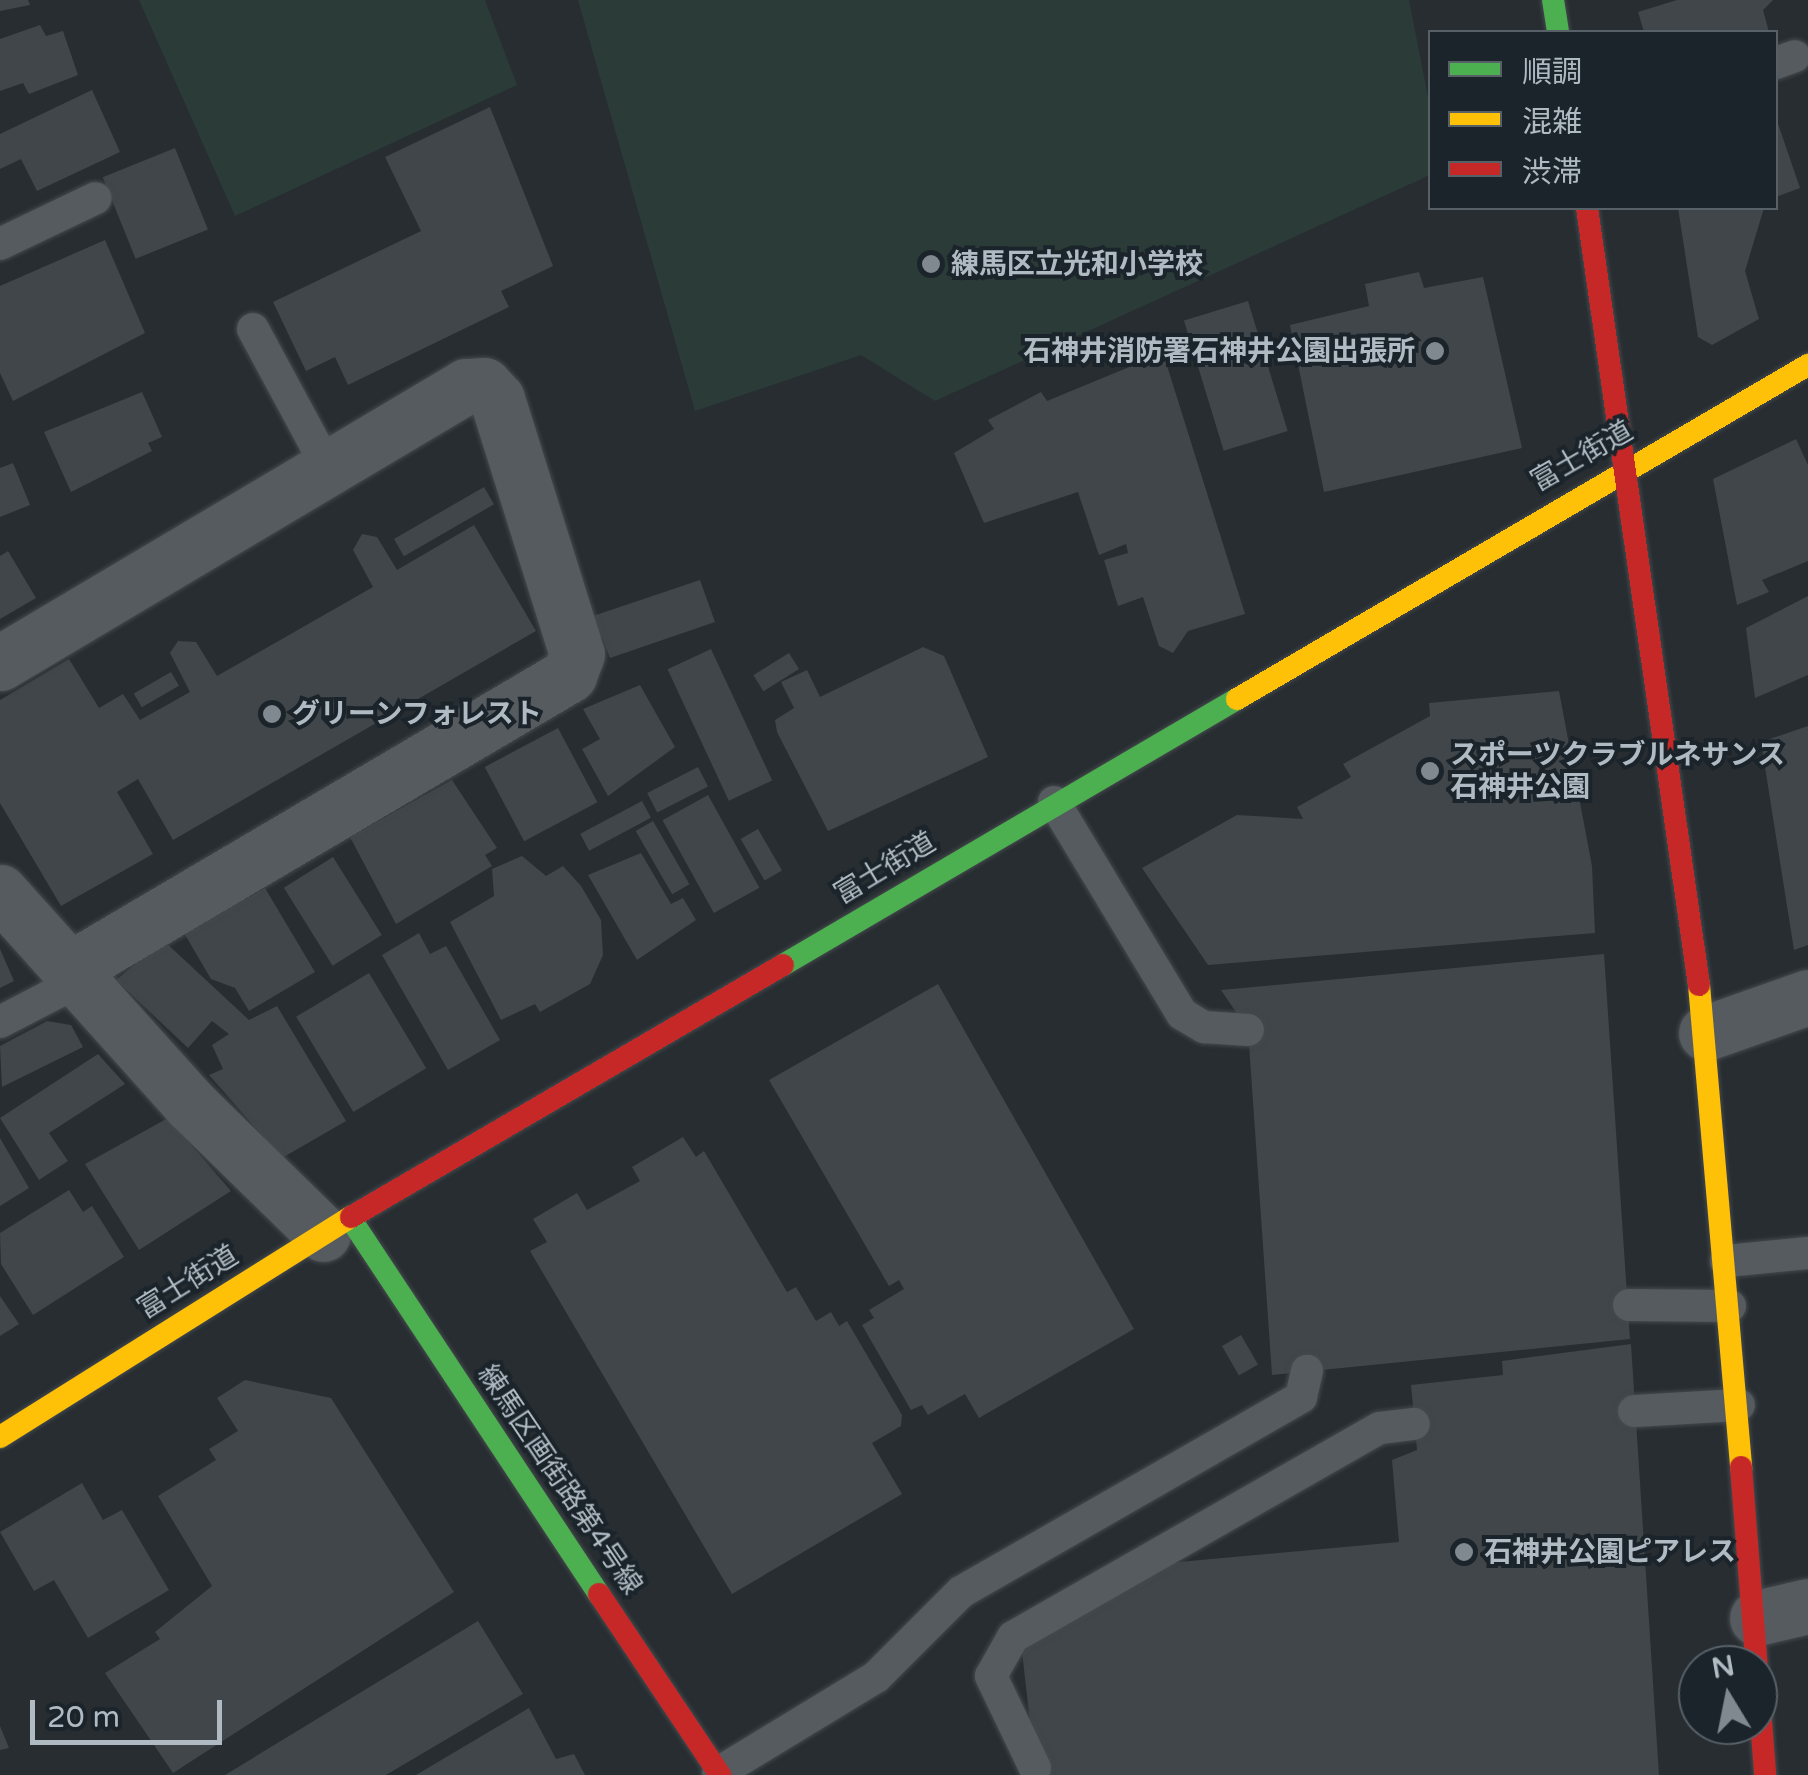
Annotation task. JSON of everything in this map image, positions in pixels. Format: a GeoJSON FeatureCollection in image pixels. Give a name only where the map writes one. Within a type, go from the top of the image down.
{"type":"FeatureCollection","features":[{"type":"Feature","properties":{"kind":"street"},"geometry":{"type":"LineString","coordinates":[[1553,0],[1558,30]]}},
{"type":"Feature","properties":{"kind":"street"},"geometry":{"type":"LineString","coordinates":[[1587,210],[1629,463],[1706,1033],[1739,1404],[1782,1612],[1766,1775]]}},
{"type":"Feature","properties":{"kind":"street","name":"富士街道"},"geometry":{"type":"LineString","coordinates":[[0,1437],[336,1226],[1629,463],[1808,364]]}},
{"type":"Feature","properties":{"kind":"street"},"geometry":{"type":"LineString","coordinates":[[0,663],[466,386],[484,386],[498,400],[577,654],[569,675],[76,974]]}},
{"type":"Feature","properties":{"kind":"street"},"geometry":{"type":"LineString","coordinates":[[0,892],[76,974],[336,1226]]}},
{"type":"Feature","properties":{"kind":"street"},"geometry":{"type":"LineString","coordinates":[[1706,1033],[1808,997]]}},
{"type":"Feature","properties":{"kind":"street","name":"練馬区画街路第4号線"},"geometry":{"type":"LineString","coordinates":[[336,1226],[719,1774]]}},
{"type":"Feature","properties":{"kind":"lane"},"geometry":{"type":"LineString","coordinates":[[0,244],[96,198]]}},
{"type":"Feature","properties":{"kind":"lane"},"geometry":{"type":"LineString","coordinates":[[253,330],[328,468]]}},
{"type":"Feature","properties":{"kind":"lane"},"geometry":{"type":"LineString","coordinates":[[1054,802],[1182,1014],[1204,1027],[1248,1030]]}},
{"type":"Feature","properties":{"kind":"lane"},"geometry":{"type":"LineString","coordinates":[[0,1022],[76,974]]}},
{"type":"Feature","properties":{"kind":"lane"},"geometry":{"type":"LineString","coordinates":[[1726,1261],[1808,1253]]}},
{"type":"Feature","properties":{"kind":"lane"},"geometry":{"type":"LineString","coordinates":[[1629,1305],[1730,1306]]}},
{"type":"Feature","properties":{"kind":"lane"},"geometry":{"type":"LineString","coordinates":[[719,1774],[876,1678],[961,1592],[1301,1397],[1307,1371]]}},
{"type":"Feature","properties":{"kind":"lane"},"geometry":{"type":"LineString","coordinates":[[1634,1411],[1739,1404]]}},
{"type":"Feature","properties":{"kind":"lane"},"geometry":{"type":"LineString","coordinates":[[1035,1768],[991,1676],[1013,1637],[1380,1428],[1414,1424]]}},
{"type":"Feature","properties":{"kind":"shaded area"},"geometry":{"type":"Polygon","coordinates":[[[139,0],[485,0],[517,85],[235,216],[139,0]]]}},
{"type":"Feature","properties":{"kind":"shaded area","name":"練馬区立光和小学校"},"geometry":{"type":"Polygon","coordinates":[[[578,0],[1409,0],[1428,97],[1428,176],[935,401],[861,355],[695,411],[578,0]]]}},
{"type":"Feature","properties":{"kind":"building"},"geometry":{"type":"Polygon","coordinates":[[[0,0],[28,0],[30,5],[0,11],[0,0]]]}},
{"type":"Feature","properties":{"kind":"building"},"geometry":{"type":"Polygon","coordinates":[[[1677,0],[1773,0],[1763,10],[1768,30],[1643,30],[1638,12],[1677,0]]]}},
{"type":"Feature","properties":{"kind":"building"},"geometry":{"type":"Polygon","coordinates":[[[40,25],[46,36],[63,31],[78,75],[29,94],[23,83],[0,91],[0,39],[40,25]]]}},
{"type":"Feature","properties":{"kind":"building"},"geometry":{"type":"Polygon","coordinates":[[[92,90],[120,152],[37,191],[21,159],[0,169],[0,134],[92,90]]]}},
{"type":"Feature","properties":{"kind":"building"},"geometry":{"type":"Polygon","coordinates":[[[490,107],[553,266],[501,291],[509,307],[348,385],[335,357],[306,371],[273,302],[421,231],[385,157],[490,107]]]}},
{"type":"Feature","properties":{"kind":"building"},"geometry":{"type":"Polygon","coordinates":[[[1778,124],[1800,188],[1778,196],[1778,124]]]}},
{"type":"Feature","properties":{"kind":"building"},"geometry":{"type":"Polygon","coordinates":[[[175,148],[208,230],[136,259],[103,177],[175,148]]]}},
{"type":"Feature","properties":{"kind":"building"},"geometry":{"type":"Polygon","coordinates":[[[1678,210],[1763,210],[1745,271],[1759,319],[1712,345],[1698,337],[1678,210]]]}},
{"type":"Feature","properties":{"kind":"building"},"geometry":{"type":"Polygon","coordinates":[[[105,240],[145,333],[13,401],[0,373],[0,286],[105,240]]]}},
{"type":"Feature","properties":{"kind":"building"},"geometry":{"type":"Polygon","coordinates":[[[1419,272],[1424,288],[1483,277],[1522,448],[1324,492],[1290,325],[1369,306],[1365,284],[1419,272]]]}},
{"type":"Feature","properties":{"kind":"building"},"geometry":{"type":"Polygon","coordinates":[[[1248,301],[1288,431],[1224,451],[1184,321],[1248,301]]]}},
{"type":"Feature","properties":{"kind":"building"},"geometry":{"type":"Polygon","coordinates":[[[1163,353],[1245,614],[1188,631],[1173,653],[1159,646],[1143,597],[1118,606],[1104,560],[1128,553],[1126,544],[1099,555],[1078,492],[984,523],[954,453],[994,429],[988,420],[1041,392],[1047,401],[1163,353]]]}},
{"type":"Feature","properties":{"kind":"building"},"geometry":{"type":"Polygon","coordinates":[[[142,392],[162,437],[148,443],[152,451],[71,492],[44,432],[142,392]]]}},
{"type":"Feature","properties":{"kind":"building"},"geometry":{"type":"Polygon","coordinates":[[[1796,439],[1808,465],[1808,561],[1762,580],[1769,592],[1737,605],[1713,479],[1796,439]]]}},
{"type":"Feature","properties":{"kind":"building"},"geometry":{"type":"Polygon","coordinates":[[[13,463],[30,505],[0,517],[0,468],[13,463]]]}},
{"type":"Feature","properties":{"kind":"building"},"geometry":{"type":"Polygon","coordinates":[[[484,487],[494,504],[404,556],[394,539],[484,487]]]}},
{"type":"Feature","properties":{"kind":"building","name":"グリーンフォレスト"},"geometry":{"type":"Polygon","coordinates":[[[474,525],[536,631],[173,840],[138,779],[117,792],[153,854],[61,906],[0,803],[0,700],[69,659],[99,708],[123,694],[140,720],[190,692],[170,653],[178,641],[196,642],[217,676],[373,587],[353,550],[362,534],[377,537],[397,570],[474,525]]]}},
{"type":"Feature","properties":{"kind":"building"},"geometry":{"type":"Polygon","coordinates":[[[8,551],[36,598],[0,619],[0,556],[8,551]]]}},
{"type":"Feature","properties":{"kind":"building"},"geometry":{"type":"Polygon","coordinates":[[[700,580],[715,622],[610,658],[602,637],[595,639],[587,618],[700,580]]]}},
{"type":"Feature","properties":{"kind":"building"},"geometry":{"type":"Polygon","coordinates":[[[1808,596],[1808,675],[1755,698],[1746,628],[1808,596]]]}},
{"type":"Feature","properties":{"kind":"building"},"geometry":{"type":"Polygon","coordinates":[[[923,647],[944,656],[988,757],[828,831],[777,732],[775,720],[794,708],[781,682],[807,670],[820,697],[923,647]]]}},
{"type":"Feature","properties":{"kind":"building"},"geometry":{"type":"Polygon","coordinates":[[[711,649],[772,780],[729,801],[667,669],[711,649]]]}},
{"type":"Feature","properties":{"kind":"building"},"geometry":{"type":"Polygon","coordinates":[[[789,653],[799,669],[763,691],[753,675],[789,653]]]}},
{"type":"Feature","properties":{"kind":"building"},"geometry":{"type":"Polygon","coordinates":[[[171,672],[179,686],[142,707],[134,694],[171,672]]]}},
{"type":"Feature","properties":{"kind":"building"},"geometry":{"type":"Polygon","coordinates":[[[640,685],[675,747],[608,796],[582,749],[600,739],[583,709],[640,685]]]}},
{"type":"Feature","properties":{"kind":"building"},"geometry":{"type":"Polygon","coordinates":[[[1559,691],[1592,866],[1595,933],[1208,965],[1142,868],[1237,815],[1303,819],[1297,807],[1351,777],[1343,764],[1430,716],[1429,703],[1559,691]]]}},
{"type":"Feature","properties":{"kind":"building"},"geometry":{"type":"Polygon","coordinates":[[[1808,726],[1808,945],[1794,950],[1761,742],[1808,726]]]}},
{"type":"Feature","properties":{"kind":"building"},"geometry":{"type":"Polygon","coordinates":[[[558,728],[597,802],[524,841],[485,767],[558,728]]]}},
{"type":"Feature","properties":{"kind":"building"},"geometry":{"type":"Polygon","coordinates":[[[698,767],[708,787],[657,812],[647,793],[698,767]]]}},
{"type":"Feature","properties":{"kind":"building"},"geometry":{"type":"Polygon","coordinates":[[[452,780],[497,848],[485,855],[492,866],[396,924],[350,837],[452,780]]]}},
{"type":"Feature","properties":{"kind":"building"},"geometry":{"type":"Polygon","coordinates":[[[708,795],[759,888],[714,913],[663,820],[708,795]]]}},
{"type":"Feature","properties":{"kind":"building"},"geometry":{"type":"Polygon","coordinates":[[[642,801],[651,818],[589,851],[580,834],[642,801]]]}},
{"type":"Feature","properties":{"kind":"building"},"geometry":{"type":"Polygon","coordinates":[[[653,821],[690,884],[672,894],[636,831],[653,821]]]}},
{"type":"Feature","properties":{"kind":"building"},"geometry":{"type":"Polygon","coordinates":[[[758,829],[782,871],[765,881],[741,839],[758,829]]]}},
{"type":"Feature","properties":{"kind":"building"},"geometry":{"type":"Polygon","coordinates":[[[641,853],[671,904],[683,898],[696,920],[637,960],[588,875],[641,853]]]}},
{"type":"Feature","properties":{"kind":"building"},"geometry":{"type":"Polygon","coordinates":[[[522,856],[546,876],[563,866],[581,886],[601,920],[603,955],[590,984],[540,1012],[535,1004],[501,1020],[450,922],[494,896],[492,869],[522,856]]]}},
{"type":"Feature","properties":{"kind":"building"},"geometry":{"type":"Polygon","coordinates":[[[333,857],[382,935],[333,966],[284,888],[333,857]]]}},
{"type":"Feature","properties":{"kind":"building"},"geometry":{"type":"Polygon","coordinates":[[[265,888],[315,972],[249,1011],[235,988],[211,979],[184,933],[242,891],[246,899],[265,888]]]}},
{"type":"Feature","properties":{"kind":"building"},"geometry":{"type":"Polygon","coordinates":[[[419,933],[430,954],[446,946],[500,1040],[448,1070],[382,955],[419,933]]]}},
{"type":"Feature","properties":{"kind":"building"},"geometry":{"type":"Polygon","coordinates":[[[164,941],[249,1020],[277,1006],[346,1121],[282,1158],[209,1075],[223,1069],[212,1045],[229,1034],[212,1021],[188,1048],[116,980],[164,941]]]}},
{"type":"Feature","properties":{"kind":"building"},"geometry":{"type":"Polygon","coordinates":[[[0,949],[14,981],[0,988],[0,949]]]}},
{"type":"Feature","properties":{"kind":"building"},"geometry":{"type":"Polygon","coordinates":[[[1604,954],[1630,1339],[1272,1375],[1248,1030],[1221,990],[1604,954]]]}},
{"type":"Feature","properties":{"kind":"building"},"geometry":{"type":"Polygon","coordinates":[[[369,973],[426,1068],[353,1112],[296,1017],[369,973]]]}},
{"type":"Feature","properties":{"kind":"building"},"geometry":{"type":"Polygon","coordinates":[[[938,984],[1134,1329],[979,1418],[965,1394],[928,1415],[922,1405],[911,1410],[862,1325],[874,1318],[869,1310],[904,1289],[899,1280],[889,1286],[769,1080],[938,984]]]}},
{"type":"Feature","properties":{"kind":"building"},"geometry":{"type":"Polygon","coordinates":[[[47,1021],[71,1025],[83,1047],[2,1087],[0,1046],[47,1021]]]}},
{"type":"Feature","properties":{"kind":"building"},"geometry":{"type":"Polygon","coordinates":[[[98,1054],[125,1084],[49,1133],[68,1161],[39,1180],[0,1118],[98,1054]]]}},
{"type":"Feature","properties":{"kind":"building"},"geometry":{"type":"Polygon","coordinates":[[[168,1118],[231,1191],[139,1250],[85,1164],[168,1118]]]}},
{"type":"Feature","properties":{"kind":"building"},"geometry":{"type":"Polygon","coordinates":[[[683,1137],[696,1157],[704,1151],[787,1292],[796,1287],[816,1321],[831,1312],[839,1326],[847,1321],[902,1415],[901,1426],[872,1443],[902,1494],[732,1594],[530,1251],[547,1242],[533,1219],[577,1193],[587,1210],[640,1181],[632,1167],[683,1137]]]}},
{"type":"Feature","properties":{"kind":"building"},"geometry":{"type":"Polygon","coordinates":[[[0,1138],[29,1188],[0,1206],[0,1138]]]}},
{"type":"Feature","properties":{"kind":"building"},"geometry":{"type":"Polygon","coordinates":[[[69,1190],[83,1212],[92,1206],[124,1257],[33,1315],[1,1264],[0,1233],[69,1190]]]}},
{"type":"Feature","properties":{"kind":"building"},"geometry":{"type":"Polygon","coordinates":[[[0,1296],[19,1324],[0,1336],[0,1296]]]}},
{"type":"Feature","properties":{"kind":"building"},"geometry":{"type":"Polygon","coordinates":[[[1241,1335],[1258,1364],[1239,1375],[1222,1346],[1241,1335]]]}},
{"type":"Feature","properties":{"kind":"building","name":"石神井公園ピアレス"},"geometry":{"type":"Polygon","coordinates":[[[1631,1344],[1659,1775],[1036,1775],[1021,1643],[1168,1563],[1399,1542],[1392,1460],[1417,1450],[1411,1385],[1503,1375],[1502,1361],[1631,1344]]]}},
{"type":"Feature","properties":{"kind":"building"},"geometry":{"type":"Polygon","coordinates":[[[245,1380],[331,1398],[454,1592],[173,1773],[105,1673],[160,1639],[155,1632],[212,1586],[158,1496],[216,1460],[209,1449],[238,1431],[217,1398],[245,1380]]]}},
{"type":"Feature","properties":{"kind":"building"},"geometry":{"type":"Polygon","coordinates":[[[82,1483],[103,1520],[122,1510],[169,1590],[88,1638],[54,1580],[34,1591],[0,1532],[82,1483]]]}},
{"type":"Feature","properties":{"kind":"building"},"geometry":{"type":"Polygon","coordinates":[[[478,1621],[523,1694],[386,1775],[225,1775],[478,1621]]]}},
{"type":"Feature","properties":{"kind":"building"},"geometry":{"type":"Polygon","coordinates":[[[529,1708],[556,1759],[574,1754],[585,1775],[416,1775],[529,1708]]]}},
{"type":"Feature","properties":{"kind":"building"},"geometry":{"type":"Polygon","coordinates":[[[0,1726],[9,1748],[0,1750],[0,1726]]]}},
{"type":"Feature","properties":{"kind":"traffic: fast"},"geometry":{"type":"LineString","coordinates":[[1553,0],[1558,30]]}},
{"type":"Feature","properties":{"kind":"traffic: fast"},"geometry":{"type":"LineString","coordinates":[[783,965],[1237,699]]}},
{"type":"Feature","properties":{"kind":"traffic: fast"},"geometry":{"type":"LineString","coordinates":[[350,1218],[599,1594]]}},
{"type":"Feature","properties":{"kind":"traffic: slow"},"geometry":{"type":"LineString","coordinates":[[1237,699],[1808,365]]}},
{"type":"Feature","properties":{"kind":"traffic: slow"},"geometry":{"type":"LineString","coordinates":[[1699,985],[1741,1467]]}},
{"type":"Feature","properties":{"kind":"traffic: slow"},"geometry":{"type":"LineString","coordinates":[[0,1437],[351,1217]]}},
{"type":"Feature","properties":{"kind":"traffic: jam"},"geometry":{"type":"LineString","coordinates":[[1587,210],[1699,985]]}},
{"type":"Feature","properties":{"kind":"traffic: jam"},"geometry":{"type":"LineString","coordinates":[[351,1217],[783,965]]}},
{"type":"Feature","properties":{"kind":"traffic: jam"},"geometry":{"type":"LineString","coordinates":[[1741,1467],[1765,1775]]}},
{"type":"Feature","properties":{"kind":"traffic: jam"},"geometry":{"type":"LineString","coordinates":[[599,1594],[720,1775]]}},
{"type":"Feature","properties":{"kind":"place","name":"練馬区立光和小学校"},"geometry":{"type":"Point","coordinates":[931,264]}},
{"type":"Feature","properties":{"kind":"place","name":"石神井消防署石神井公園出張所"},"geometry":{"type":"Point","coordinates":[1435,351]}},
{"type":"Feature","properties":{"kind":"place","name":"グリーンフォレスト"},"geometry":{"type":"Point","coordinates":[272,714]}},
{"type":"Feature","properties":{"kind":"place","name":"スポーツクラブルネサンス 石神井公園"},"geometry":{"type":"Point","coordinates":[1430,771]}},
{"type":"Feature","properties":{"kind":"place","name":"石神井公園ピアレス"},"geometry":{"type":"Point","coordinates":[1464,1552]}}]}
